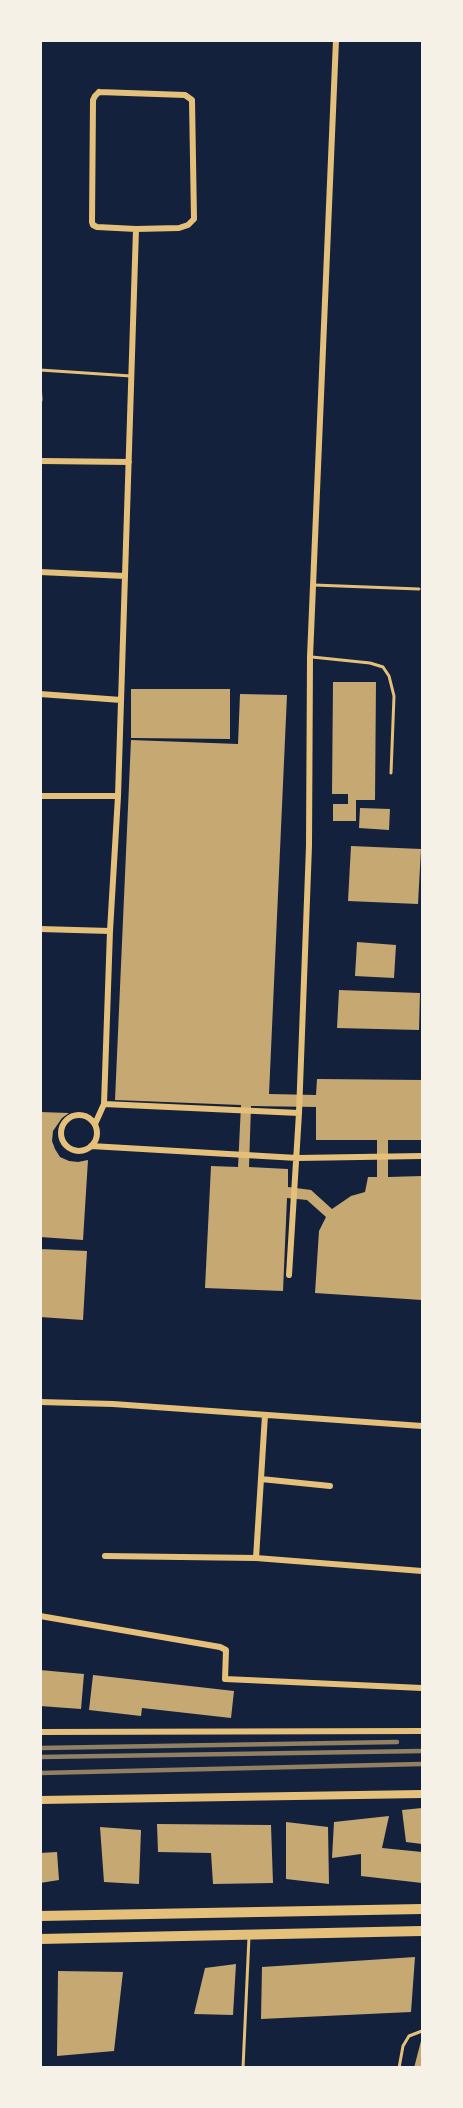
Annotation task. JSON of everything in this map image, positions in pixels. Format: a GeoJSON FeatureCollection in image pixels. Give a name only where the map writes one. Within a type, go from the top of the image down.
{"type":"FeatureCollection","features":[{"type":"Feature","properties":{"kind":"main road"},"geometry":{"type":"LineString","coordinates":[[40,1916],[423,1909]]}},
{"type":"Feature","properties":{"kind":"main road"},"geometry":{"type":"LineString","coordinates":[[40,1939],[423,1931]]}},
{"type":"Feature","properties":{"kind":"street"},"geometry":{"type":"LineString","coordinates":[[289,1275],[299,1113],[309,846],[312,585],[336,40]]}},
{"type":"Feature","properties":{"kind":"street"},"geometry":{"type":"LineString","coordinates":[[99,92],[185,95],[192,100],[194,219],[188,225],[179,228],[136,229],[97,227],[92,222],[94,96],[99,92]]}},
{"type":"Feature","properties":{"kind":"street"},"geometry":{"type":"LineString","coordinates":[[91,1146],[97,1136],[95,1124],[104,1104],[110,931],[118,796],[136,229]]}},
{"type":"Feature","properties":{"kind":"street"},"geometry":{"type":"LineString","coordinates":[[42,461],[129,462]]}},
{"type":"Feature","properties":{"kind":"street"},"geometry":{"type":"LineString","coordinates":[[40,572],[125,576]]}},
{"type":"Feature","properties":{"kind":"street"},"geometry":{"type":"LineString","coordinates":[[40,694],[121,700]]}},
{"type":"Feature","properties":{"kind":"street"},"geometry":{"type":"LineString","coordinates":[[40,796],[118,796]]}},
{"type":"Feature","properties":{"kind":"street"},"geometry":{"type":"LineString","coordinates":[[40,929],[110,931]]}},
{"type":"Feature","properties":{"kind":"street"},"geometry":{"type":"LineString","coordinates":[[104,1104],[299,1113]]}},
{"type":"Feature","properties":{"kind":"street"},"geometry":{"type":"LineString","coordinates":[[95,1124],[86,1116],[75,1115],[65,1122],[60,1133],[64,1144],[80,1151],[91,1146],[297,1158],[423,1156]]}},
{"type":"Feature","properties":{"kind":"street"},"geometry":{"type":"LineString","coordinates":[[40,1402],[113,1404],[423,1426]]}},
{"type":"Feature","properties":{"kind":"street"},"geometry":{"type":"LineString","coordinates":[[256,1558],[265,1415]]}},
{"type":"Feature","properties":{"kind":"street"},"geometry":{"type":"LineString","coordinates":[[261,1479],[330,1486]]}},
{"type":"Feature","properties":{"kind":"street"},"geometry":{"type":"LineString","coordinates":[[105,1556],[256,1558],[423,1571]]}},
{"type":"Feature","properties":{"kind":"street"},"geometry":{"type":"LineString","coordinates":[[40,1616],[220,1647],[225,1650],[225,1678],[423,1688]]}},
{"type":"Feature","properties":{"kind":"street"},"geometry":{"type":"LineString","coordinates":[[40,1732],[423,1731]]}},
{"type":"Feature","properties":{"kind":"street"},"geometry":{"type":"LineString","coordinates":[[40,1800],[423,1794]]}},
{"type":"Feature","properties":{"kind":"lane"},"geometry":{"type":"LineString","coordinates":[[40,370],[131,376]]}},
{"type":"Feature","properties":{"kind":"lane"},"geometry":{"type":"LineString","coordinates":[[40,383],[41,400]]}},
{"type":"Feature","properties":{"kind":"lane"},"geometry":{"type":"LineString","coordinates":[[312,585],[419,589]]}},
{"type":"Feature","properties":{"kind":"lane"},"geometry":{"type":"LineString","coordinates":[[310,657],[370,663],[383,667],[390,676],[394,696],[391,772]]}},
{"type":"Feature","properties":{"kind":"lane"},"geometry":{"type":"LineString","coordinates":[[243,2067],[249,1936]]}},
{"type":"Feature","properties":{"kind":"lane"},"geometry":{"type":"LineString","coordinates":[[399,2067],[403,2046],[409,2036],[423,2031]]}},
{"type":"Feature","properties":{"kind":"building"},"geometry":{"type":"Polygon","coordinates":[[[333,682],[376,682],[375,800],[356,800],[356,821],[333,821],[333,804],[348,804],[348,794],[332,794],[333,682]]]}},
{"type":"Feature","properties":{"kind":"building"},"geometry":{"type":"Polygon","coordinates":[[[131,689],[230,689],[230,739],[131,738],[131,689]]]}},
{"type":"Feature","properties":{"kind":"building"},"geometry":{"type":"Polygon","coordinates":[[[240,694],[287,695],[269,1094],[316,1095],[317,1079],[422,1080],[422,1140],[388,1140],[388,1177],[422,1176],[422,1300],[315,1293],[319,1231],[326,1217],[307,1200],[287,1198],[283,1291],[205,1288],[211,1166],[238,1167],[241,1105],[115,1100],[131,740],[238,744],[240,694]],[[251,1106],[249,1167],[288,1169],[288,1187],[311,1190],[332,1209],[351,1196],[365,1192],[368,1177],[377,1177],[377,1140],[316,1140],[316,1107],[251,1106]]]}},
{"type":"Feature","properties":{"kind":"building"},"geometry":{"type":"Polygon","coordinates":[[[360,808],[390,809],[389,830],[359,828],[360,808]]]}},
{"type":"Feature","properties":{"kind":"building"},"geometry":{"type":"Polygon","coordinates":[[[351,846],[421,849],[418,904],[348,901],[351,846]]]}},
{"type":"Feature","properties":{"kind":"building"},"geometry":{"type":"Polygon","coordinates":[[[357,942],[396,945],[394,978],[355,976],[357,942]]]}},
{"type":"Feature","properties":{"kind":"building"},"geometry":{"type":"Polygon","coordinates":[[[339,990],[420,993],[419,1030],[337,1028],[339,990]]]}},
{"type":"Feature","properties":{"kind":"building"},"geometry":{"type":"Polygon","coordinates":[[[40,1112],[69,1113],[62,1118],[53,1131],[52,1141],[55,1149],[60,1157],[69,1161],[88,1160],[83,1240],[40,1237],[40,1112]]]}},
{"type":"Feature","properties":{"kind":"building"},"geometry":{"type":"Polygon","coordinates":[[[40,1249],[87,1251],[83,1320],[40,1317],[40,1249]]]}},
{"type":"Feature","properties":{"kind":"building"},"geometry":{"type":"Polygon","coordinates":[[[40,1670],[84,1674],[81,1709],[40,1706],[40,1670]]]}},
{"type":"Feature","properties":{"kind":"building"},"geometry":{"type":"Polygon","coordinates":[[[93,1675],[234,1691],[231,1718],[142,1708],[141,1716],[89,1710],[93,1675]]]}},
{"type":"Feature","properties":{"kind":"building"},"geometry":{"type":"Polygon","coordinates":[[[422,1808],[422,1844],[406,1842],[402,1810],[422,1808]]]}},
{"type":"Feature","properties":{"kind":"building"},"geometry":{"type":"Polygon","coordinates":[[[389,1816],[382,1848],[422,1852],[422,1883],[361,1876],[361,1854],[332,1858],[334,1822],[389,1816]]]}},
{"type":"Feature","properties":{"kind":"building"},"geometry":{"type":"Polygon","coordinates":[[[286,1822],[328,1827],[329,1884],[286,1879],[286,1822]]]}},
{"type":"Feature","properties":{"kind":"building"},"geometry":{"type":"Polygon","coordinates":[[[157,1824],[271,1825],[273,1883],[213,1884],[211,1853],[158,1852],[157,1824]]]}},
{"type":"Feature","properties":{"kind":"building"},"geometry":{"type":"Polygon","coordinates":[[[100,1827],[141,1830],[139,1884],[104,1882],[100,1827]]]}},
{"type":"Feature","properties":{"kind":"building"},"geometry":{"type":"Polygon","coordinates":[[[57,1852],[59,1880],[40,1883],[40,1853],[57,1852]]]}},
{"type":"Feature","properties":{"kind":"building"},"geometry":{"type":"Polygon","coordinates":[[[415,1957],[411,2012],[261,2019],[262,1967],[415,1957]]]}},
{"type":"Feature","properties":{"kind":"building"},"geometry":{"type":"Polygon","coordinates":[[[236,1964],[233,2015],[194,2014],[205,1968],[236,1964]]]}},
{"type":"Feature","properties":{"kind":"building"},"geometry":{"type":"Polygon","coordinates":[[[58,1971],[123,1972],[114,2051],[57,2056],[58,1971]]]}},
{"type":"Feature","properties":{"kind":"building"},"geometry":{"type":"Polygon","coordinates":[[[422,2037],[422,2068],[414,2068],[422,2037]]]}},
{"type":"Feature","properties":{"kind":"railway"},"geometry":{"type":"LineString","coordinates":[[40,1748],[397,1742]]}},
{"type":"Feature","properties":{"kind":"railway"},"geometry":{"type":"LineString","coordinates":[[40,1757],[422,1751]]}},
{"type":"Feature","properties":{"kind":"railway"},"geometry":{"type":"LineString","coordinates":[[40,1773],[422,1764]]}}]}
